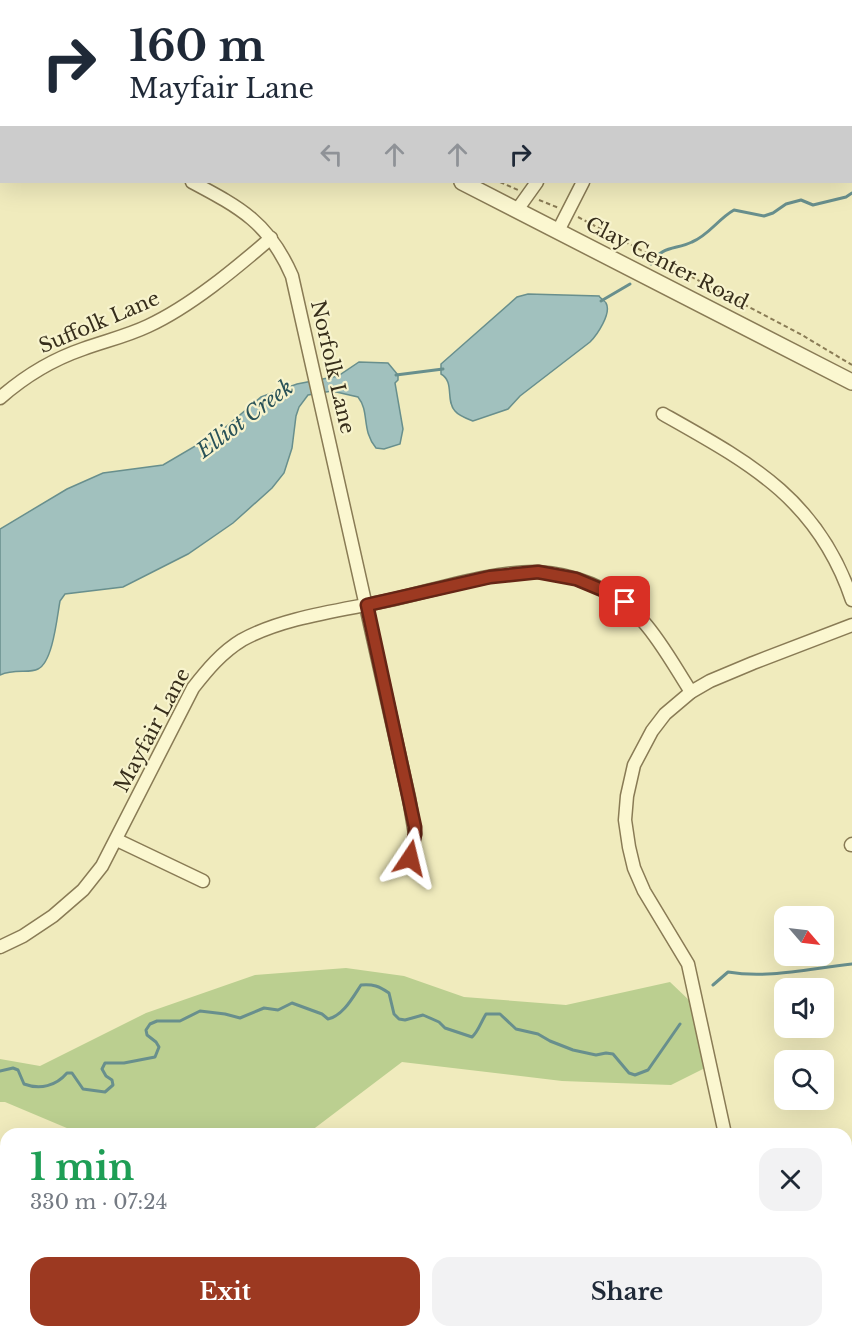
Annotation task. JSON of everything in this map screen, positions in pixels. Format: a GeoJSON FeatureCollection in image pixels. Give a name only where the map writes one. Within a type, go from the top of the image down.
{"type":"FeatureCollection","features":[{"type":"Feature","properties":{"kind":"street","name":"Norfolk Lane"},"geometry":{"type":"LineString","coordinates":[[194,183],[233,204],[257,222],[283,256],[292,276],[415,827],[410,858]]}},
{"type":"Feature","properties":{"kind":"street","name":"Clay Center Road"},"geometry":{"type":"LineString","coordinates":[[464,183],[852,382]]}},
{"type":"Feature","properties":{"kind":"street"},"geometry":{"type":"LineString","coordinates":[[517,210],[536,183]]}},
{"type":"Feature","properties":{"kind":"street"},"geometry":{"type":"LineString","coordinates":[[558,231],[582,183]]}},
{"type":"Feature","properties":{"kind":"street","name":"Suffolk Lane"},"geometry":{"type":"LineString","coordinates":[[0,398],[34,371],[55,360],[130,334],[171,313],[202,292],[271,238]]}},
{"type":"Feature","properties":{"kind":"street"},"geometry":{"type":"LineString","coordinates":[[663,414],[750,464],[795,503],[837,561],[852,600]]}},
{"type":"Feature","properties":{"kind":"street","name":"Mayfair Lane"},"geometry":{"type":"LineString","coordinates":[[0,947],[23,936],[53,916],[83,890],[102,866],[117,840],[193,688],[222,655],[241,641],[260,632],[304,619],[508,574],[538,572],[562,575],[590,584],[625,602],[652,630],[691,692]]}},
{"type":"Feature","properties":{"kind":"street"},"geometry":{"type":"LineString","coordinates":[[724,1128],[688,964],[644,891],[628,847],[625,820],[634,765],[665,714],[691,692],[710,681],[753,663],[852,625]]}},
{"type":"Feature","properties":{"kind":"street"},"geometry":{"type":"LineString","coordinates":[[117,840],[203,881]]}},
{"type":"Feature","properties":{"kind":"path"},"geometry":{"type":"LineString","coordinates":[[502,183],[568,212],[802,335],[852,365]]}},
{"type":"Feature","properties":{"kind":"green space"},"geometry":{"type":"Polygon","coordinates":[[[346,968],[404,976],[464,997],[566,1005],[670,982],[691,1002],[705,1068],[671,1085],[562,1081],[402,1062],[315,1128],[67,1128],[5,1102],[0,1102],[0,1059],[40,1066],[146,1013],[255,975],[346,968]]]}},
{"type":"Feature","properties":{"kind":"water"},"geometry":{"type":"Polygon","coordinates":[[[528,294],[599,296],[606,303],[607,312],[600,329],[590,342],[520,396],[508,409],[473,421],[461,416],[452,407],[448,382],[441,374],[441,364],[517,297],[528,294]]]}},
{"type":"Feature","properties":{"kind":"water"},"geometry":{"type":"Polygon","coordinates":[[[359,362],[388,363],[398,375],[395,383],[403,429],[400,444],[384,449],[376,448],[371,441],[364,409],[358,397],[332,391],[308,395],[299,407],[296,416],[292,448],[284,473],[272,488],[233,523],[188,554],[123,587],[65,594],[60,601],[51,649],[43,665],[34,670],[0,675],[0,529],[67,489],[103,473],[163,465],[221,431],[261,397],[297,384],[338,376],[359,362]]]}},
{"type":"Feature","properties":{"kind":"waterway","name":"Elliot Creek"},"geometry":{"type":"LineString","coordinates":[[651,264],[665,251],[698,239],[734,210],[764,216],[786,204],[801,200],[813,205],[846,197],[852,193]]}},
{"type":"Feature","properties":{"kind":"waterway","name":"Elliot Creek"},"geometry":{"type":"LineString","coordinates":[[601,301],[630,284]]}},
{"type":"Feature","properties":{"kind":"waterway","name":"Elliot Creek"},"geometry":{"type":"LineString","coordinates":[[396,375],[443,369]]}},
{"type":"Feature","properties":{"kind":"waterway"},"geometry":{"type":"LineString","coordinates":[[713,985],[728,972],[774,974],[852,964]]}},
{"type":"Feature","properties":{"kind":"waterway"},"geometry":{"type":"LineString","coordinates":[[0,1071],[13,1068],[18,1070],[24,1084],[36,1087],[53,1084],[67,1073],[72,1073],[83,1089],[105,1092],[113,1085],[112,1080],[102,1069],[105,1063],[124,1063],[155,1057],[159,1047],[147,1035],[146,1030],[150,1024],[157,1021],[180,1021],[200,1011],[240,1018],[264,1008],[278,1010],[292,1003],[322,1014],[328,1019],[343,1010],[361,985],[376,986],[389,993],[394,1014],[399,1019],[405,1020],[423,1015],[439,1022],[445,1028],[472,1037],[486,1014],[500,1014],[516,1029],[538,1034],[573,1050],[596,1055],[613,1054],[629,1073],[635,1075],[648,1070],[680,1024]]}},
{"type":"Feature","properties":{"kind":"route"},"geometry":{"type":"LineString","coordinates":[[410,858],[415,827],[367,605],[490,577],[538,572],[576,579],[625,602]]}}]}
